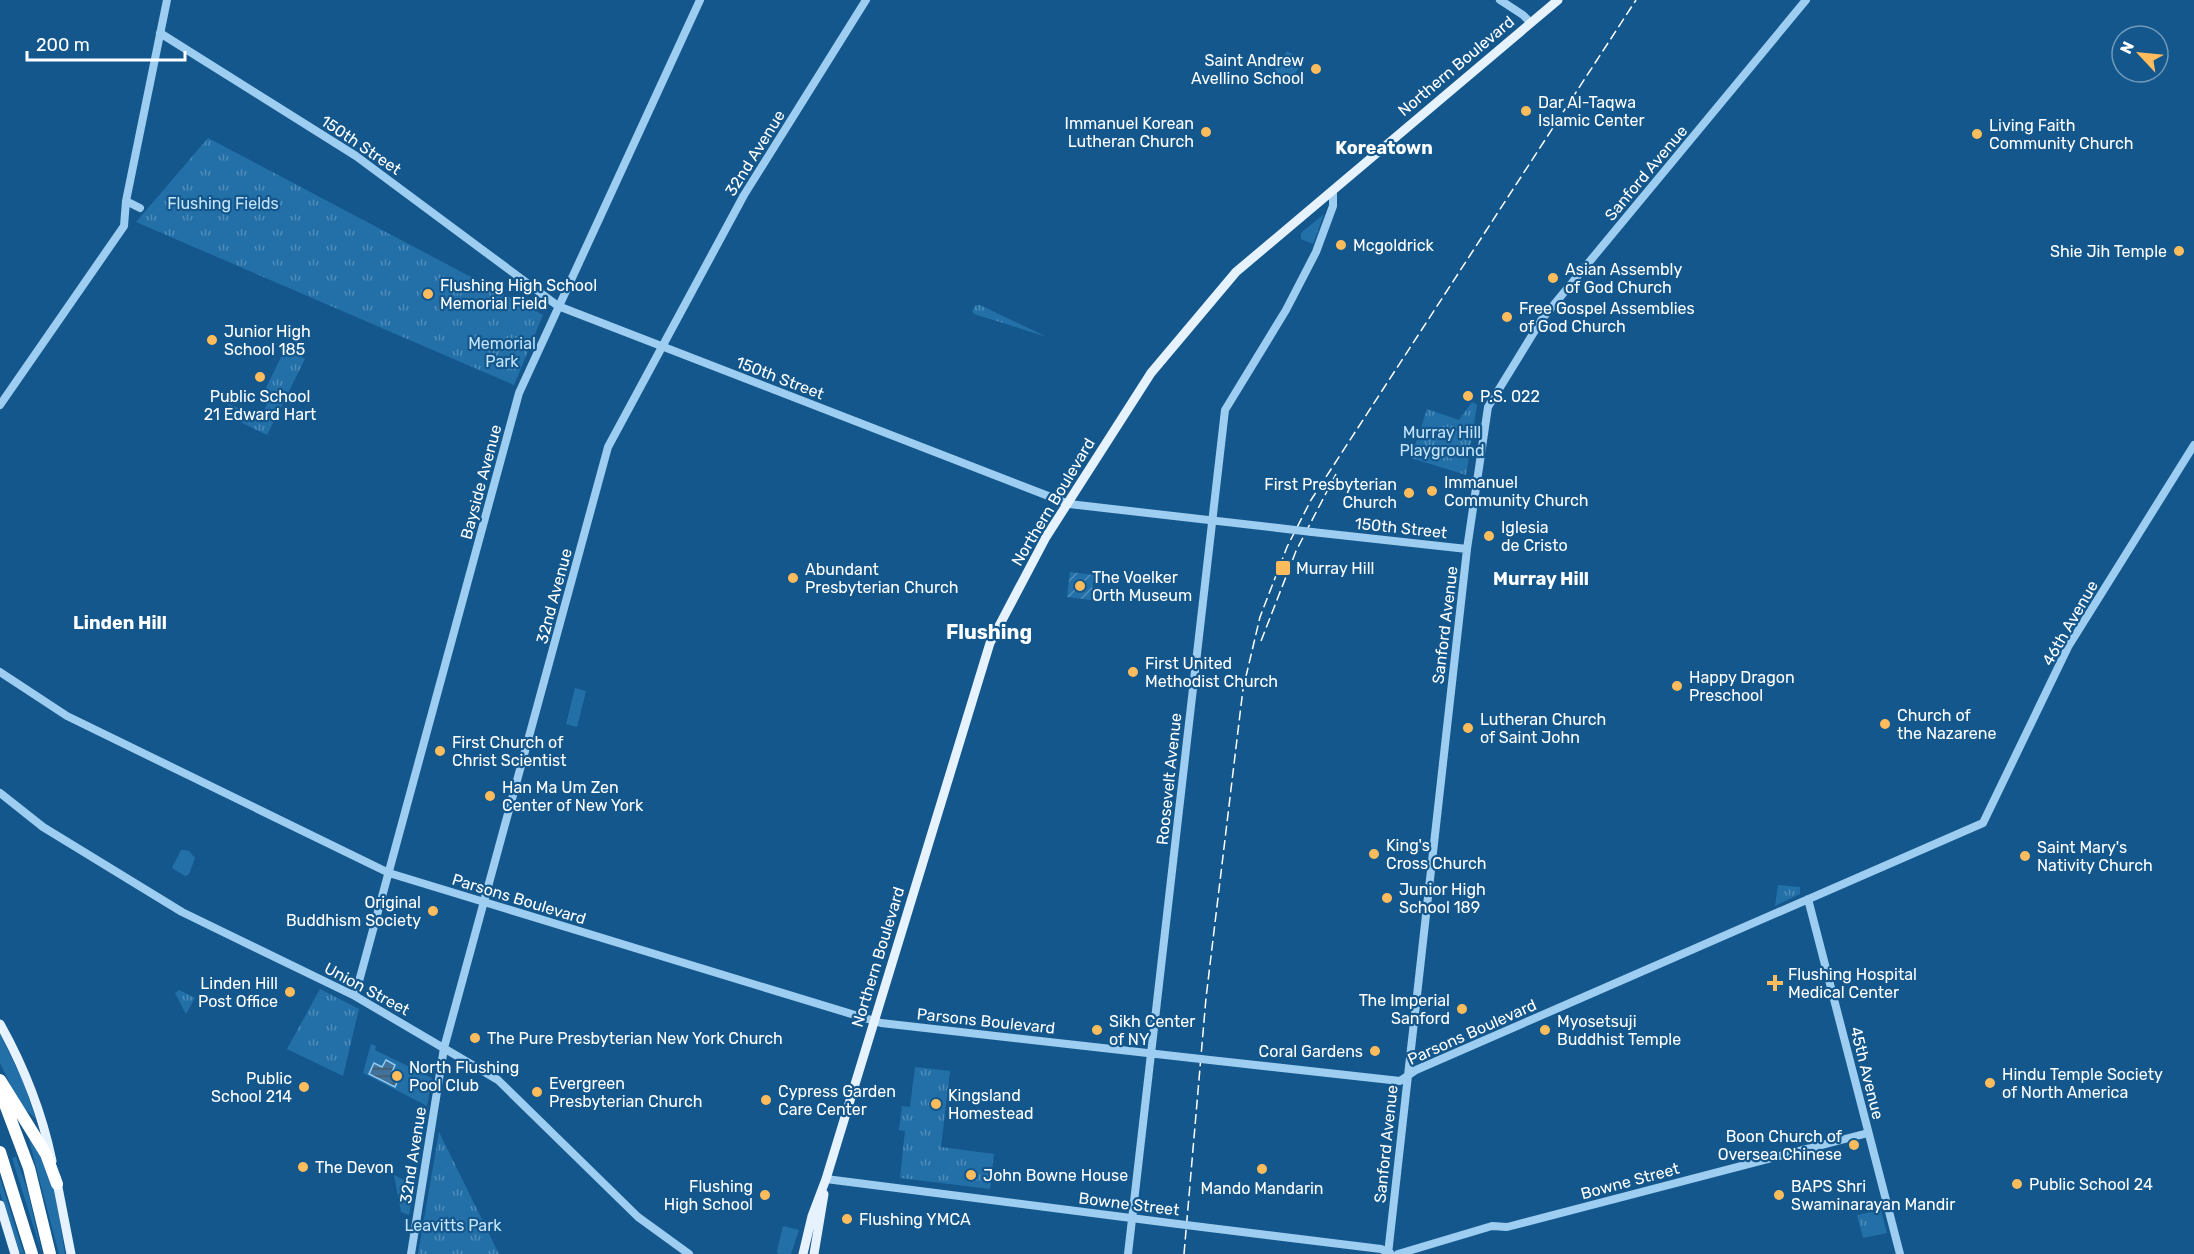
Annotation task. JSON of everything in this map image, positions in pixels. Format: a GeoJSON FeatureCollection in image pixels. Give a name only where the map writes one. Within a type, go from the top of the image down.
{"type":"FeatureCollection","features":[{"type":"Feature","properties":{"kind":"highway"},"geometry":{"type":"LineString","coordinates":[[0,1080],[44,1151],[57,1184]]}},
{"type":"Feature","properties":{"kind":"highway"},"geometry":{"type":"LineString","coordinates":[[0,1091],[28,1168],[50,1254]]}},
{"type":"Feature","properties":{"kind":"highway"},"geometry":{"type":"LineString","coordinates":[[0,1152],[32,1254]]}},
{"type":"Feature","properties":{"kind":"main road","name":"Northern Boulevard"},"geometry":{"type":"LineString","coordinates":[[803,1254],[812,1216],[826,1179],[990,643],[1046,537],[1151,373],[1232,277],[1558,0]]}},
{"type":"Feature","properties":{"kind":"main road"},"geometry":{"type":"LineString","coordinates":[[0,1024],[21,1064],[44,1126],[71,1254]]}},
{"type":"Feature","properties":{"kind":"main road","name":"Northern Boulevard"},"geometry":{"type":"LineString","coordinates":[[814,1254],[826,1179]]}},
{"type":"Feature","properties":{"kind":"main road"},"geometry":{"type":"LineString","coordinates":[[0,1205],[15,1254]]}},
{"type":"Feature","properties":{"kind":"street"},"geometry":{"type":"LineString","coordinates":[[0,405],[124,226],[126,201],[167,0]]}},
{"type":"Feature","properties":{"kind":"street","name":"Bayside Avenue"},"geometry":{"type":"LineString","coordinates":[[355,996],[519,393],[700,0]]}},
{"type":"Feature","properties":{"kind":"street","name":"32nd Avenue"},"geometry":{"type":"LineString","coordinates":[[411,1254],[444,1048],[608,447],[741,201],[866,0]]}},
{"type":"Feature","properties":{"kind":"street"},"geometry":{"type":"LineString","coordinates":[[1500,0],[1531,23]]}},
{"type":"Feature","properties":{"kind":"street","name":"Sanford Avenue"},"geometry":{"type":"LineString","coordinates":[[1389,1254],[1467,549],[1488,407],[1545,315],[1806,0]]}},
{"type":"Feature","properties":{"kind":"street","name":"150th Street"},"geometry":{"type":"LineString","coordinates":[[160,33],[356,156],[558,306],[661,347],[1068,503],[1467,549]]}},
{"type":"Feature","properties":{"kind":"street","name":"Roosevelt Avenue"},"geometry":{"type":"LineString","coordinates":[[1128,1254],[1225,410],[1286,310],[1316,252],[1333,207],[1333,190]]}},
{"type":"Feature","properties":{"kind":"street"},"geometry":{"type":"LineString","coordinates":[[126,201],[140,208]]}},
{"type":"Feature","properties":{"kind":"street","name":"46th Avenue"},"geometry":{"type":"LineString","coordinates":[[1983,823],[2068,646],[2194,445]]}},
{"type":"Feature","properties":{"kind":"street","name":"Parsons Boulevard"},"geometry":{"type":"LineString","coordinates":[[0,672],[68,716],[389,873],[874,1021],[1400,1081],[1408,1075],[1983,823]]}},
{"type":"Feature","properties":{"kind":"street","name":"Union Street"},"geometry":{"type":"LineString","coordinates":[[0,793],[43,827],[182,912],[355,996],[507,1088],[638,1217],[689,1254]]}},
{"type":"Feature","properties":{"kind":"street","name":"45th Avenue"},"geometry":{"type":"LineString","coordinates":[[1808,899],[1900,1254]]}},
{"type":"Feature","properties":{"kind":"street","name":"Bowne Street"},"geometry":{"type":"LineString","coordinates":[[1398,1254],[1492,1226],[1507,1227],[1868,1133]]}},
{"type":"Feature","properties":{"kind":"street","name":"Bowne Street"},"geometry":{"type":"LineString","coordinates":[[826,1179],[1381,1249],[1389,1254]]}},
{"type":"Feature","properties":{"kind":"green space"},"geometry":{"type":"Polygon","coordinates":[[[1287,51],[1303,61],[1290,81],[1274,71],[1287,51]]]}},
{"type":"Feature","properties":{"kind":"green space","name":"Flushing Fields"},"geometry":{"type":"Polygon","coordinates":[[[208,138],[543,315],[514,385],[136,222],[208,138]]]}},
{"type":"Feature","properties":{"kind":"green space"},"geometry":{"type":"Polygon","coordinates":[[[1324,214],[1313,244],[1301,239],[1301,233],[1324,214]]]}},
{"type":"Feature","properties":{"kind":"green space"},"geometry":{"type":"Polygon","coordinates":[[[976,305],[1047,337],[974,314],[972,311],[976,305]]]}},
{"type":"Feature","properties":{"kind":"green space"},"geometry":{"type":"Polygon","coordinates":[[[285,349],[305,359],[267,435],[224,414],[229,404],[260,418],[268,402],[261,398],[285,349]]]}},
{"type":"Feature","properties":{"kind":"green space","name":"Murray Hill Playground"},"geometry":{"type":"Polygon","coordinates":[[[1472,402],[1477,405],[1466,475],[1411,458],[1427,409],[1459,420],[1472,402]]]}},
{"type":"Feature","properties":{"kind":"green space","name":"The Voelker Orth Museum"},"geometry":{"type":"Polygon","coordinates":[[[1070,572],[1094,575],[1091,600],[1067,597],[1070,572]]]}},
{"type":"Feature","properties":{"kind":"green space"},"geometry":{"type":"Polygon","coordinates":[[[575,688],[586,691],[577,727],[566,724],[575,688]]]}},
{"type":"Feature","properties":{"kind":"green space"},"geometry":{"type":"Polygon","coordinates":[[[181,850],[189,851],[195,858],[189,874],[185,876],[172,868],[181,850]]]}},
{"type":"Feature","properties":{"kind":"green space"},"geometry":{"type":"Polygon","coordinates":[[[1778,885],[1800,887],[1800,894],[1775,906],[1778,885]]]}},
{"type":"Feature","properties":{"kind":"green space"},"geometry":{"type":"Polygon","coordinates":[[[320,989],[359,1009],[343,1076],[287,1049],[320,989]]]}},
{"type":"Feature","properties":{"kind":"green space"},"geometry":{"type":"Polygon","coordinates":[[[179,990],[195,998],[186,1014],[175,993],[179,990]]]}},
{"type":"Feature","properties":{"kind":"green space"},"geometry":{"type":"Polygon","coordinates":[[[0,1034],[23,1081],[36,1119],[20,1105],[0,1063],[0,1034]]]}},
{"type":"Feature","properties":{"kind":"green space","name":"North Flushing Pool Club"},"geometry":{"type":"Polygon","coordinates":[[[371,1044],[376,1046],[375,1050],[432,1078],[427,1106],[363,1073],[371,1044]]]}},
{"type":"Feature","properties":{"kind":"green space"},"geometry":{"type":"Polygon","coordinates":[[[915,1067],[950,1071],[941,1147],[994,1154],[990,1189],[900,1178],[905,1131],[899,1130],[902,1106],[910,1107],[915,1067]]]}},
{"type":"Feature","properties":{"kind":"green space","name":"Leavitts Park"},"geometry":{"type":"Polygon","coordinates":[[[439,1132],[499,1254],[418,1254],[439,1132]]]}},
{"type":"Feature","properties":{"kind":"green space"},"geometry":{"type":"Polygon","coordinates":[[[32,1138],[53,1180],[65,1254],[59,1254],[29,1140],[32,1138]]]}},
{"type":"Feature","properties":{"kind":"green space"},"geometry":{"type":"Polygon","coordinates":[[[16,1157],[28,1192],[42,1254],[12,1158],[16,1157]]]}},
{"type":"Feature","properties":{"kind":"green space"},"geometry":{"type":"Polygon","coordinates":[[[394,1175],[414,1185],[409,1215],[401,1212],[394,1175]]]}},
{"type":"Feature","properties":{"kind":"green space"},"geometry":{"type":"Polygon","coordinates":[[[0,1178],[24,1254],[18,1252],[0,1192],[0,1178]]]}},
{"type":"Feature","properties":{"kind":"green space"},"geometry":{"type":"Polygon","coordinates":[[[1881,1210],[1887,1233],[1863,1238],[1857,1215],[1881,1210]]]}},
{"type":"Feature","properties":{"kind":"green space"},"geometry":{"type":"Polygon","coordinates":[[[783,1226],[799,1230],[791,1254],[778,1254],[777,1251],[783,1226]]]}},
{"type":"Feature","properties":{"kind":"shaded area"},"geometry":{"type":"Polygon","coordinates":[[[386,1060],[395,1065],[392,1072],[400,1075],[395,1087],[369,1074],[374,1063],[382,1067],[386,1060]]]}},
{"type":"Feature","properties":{"kind":"railway"},"geometry":{"type":"LineString","coordinates":[[1184,1254],[1206,998],[1243,689],[1260,617],[1287,547],[1311,500],[1636,0]]}},
{"type":"Feature","properties":{"kind":"railway"},"geometry":{"type":"LineString","coordinates":[[1261,641],[1296,551],[1336,474]]}},
{"type":"Feature","properties":{"kind":"place","name":"Saint Andrew Avellino School"},"geometry":{"type":"Point","coordinates":[1316,69]}},
{"type":"Feature","properties":{"kind":"place","name":"Dar Al-Taqwa Islamic Center"},"geometry":{"type":"Point","coordinates":[1526,111]}},
{"type":"Feature","properties":{"kind":"place","name":"Immanuel Korean Lutheran Church"},"geometry":{"type":"Point","coordinates":[1206,132]}},
{"type":"Feature","properties":{"kind":"place","name":"Living Faith Community Church"},"geometry":{"type":"Point","coordinates":[1977,134]}},
{"type":"Feature","properties":{"kind":"place","name":"Mcgoldrick"},"geometry":{"type":"Point","coordinates":[1341,245]}},
{"type":"Feature","properties":{"kind":"place","name":"Shie Jih Temple"},"geometry":{"type":"Point","coordinates":[2179,251]}},
{"type":"Feature","properties":{"kind":"place","name":"Asian Assembly of God Church"},"geometry":{"type":"Point","coordinates":[1553,278]}},
{"type":"Feature","properties":{"kind":"place","name":"Flushing High School Memorial Field"},"geometry":{"type":"Point","coordinates":[428,294]}},
{"type":"Feature","properties":{"kind":"place","name":"Free Gospel Assemblies of God Church"},"geometry":{"type":"Point","coordinates":[1507,317]}},
{"type":"Feature","properties":{"kind":"place","name":"Junior High School 185"},"geometry":{"type":"Point","coordinates":[212,340]}},
{"type":"Feature","properties":{"kind":"place","name":"Public School 21 Edward Hart"},"geometry":{"type":"Point","coordinates":[260,377]}},
{"type":"Feature","properties":{"kind":"place","name":"P.S. 022"},"geometry":{"type":"Point","coordinates":[1468,396]}},
{"type":"Feature","properties":{"kind":"place","name":"Immanuel Community Church"},"geometry":{"type":"Point","coordinates":[1432,491]}},
{"type":"Feature","properties":{"kind":"place","name":"First Presbyterian Church"},"geometry":{"type":"Point","coordinates":[1409,493]}},
{"type":"Feature","properties":{"kind":"place","name":"Iglesia de Cristo"},"geometry":{"type":"Point","coordinates":[1489,536]}},
{"type":"Feature","properties":{"kind":"place","name":"Murray Hill"},"geometry":{"type":"Point","coordinates":[1283,568]}},
{"type":"Feature","properties":{"kind":"place","name":"Abundant Presbyterian Church"},"geometry":{"type":"Point","coordinates":[793,578]}},
{"type":"Feature","properties":{"kind":"place","name":"The Voelker Orth Museum"},"geometry":{"type":"Point","coordinates":[1080,586]}},
{"type":"Feature","properties":{"kind":"place","name":"First United Methodist Church"},"geometry":{"type":"Point","coordinates":[1133,672]}},
{"type":"Feature","properties":{"kind":"place","name":"Happy Dragon Preschool"},"geometry":{"type":"Point","coordinates":[1677,686]}},
{"type":"Feature","properties":{"kind":"place","name":"Church of the Nazarene"},"geometry":{"type":"Point","coordinates":[1885,724]}},
{"type":"Feature","properties":{"kind":"place","name":"Lutheran Church of Saint John"},"geometry":{"type":"Point","coordinates":[1468,728]}},
{"type":"Feature","properties":{"kind":"place","name":"First Church of Christ Scientist"},"geometry":{"type":"Point","coordinates":[440,751]}},
{"type":"Feature","properties":{"kind":"place","name":"Han Ma Um Zen Center of New York"},"geometry":{"type":"Point","coordinates":[490,796]}},
{"type":"Feature","properties":{"kind":"place","name":"King's Cross Church"},"geometry":{"type":"Point","coordinates":[1374,854]}},
{"type":"Feature","properties":{"kind":"place","name":"Saint Mary's Nativity Church"},"geometry":{"type":"Point","coordinates":[2025,856]}},
{"type":"Feature","properties":{"kind":"place","name":"Junior High School 189"},"geometry":{"type":"Point","coordinates":[1387,898]}},
{"type":"Feature","properties":{"kind":"place","name":"Original Buddhism Society"},"geometry":{"type":"Point","coordinates":[433,911]}},
{"type":"Feature","properties":{"kind":"place","name":"Flushing Hospital Medical Center"},"geometry":{"type":"Point","coordinates":[1775,983]}},
{"type":"Feature","properties":{"kind":"place","name":"Linden Hill Post Office"},"geometry":{"type":"Point","coordinates":[290,992]}},
{"type":"Feature","properties":{"kind":"place","name":"The Imperial Sanford"},"geometry":{"type":"Point","coordinates":[1462,1009]}},
{"type":"Feature","properties":{"kind":"place","name":"Sikh Center of NY"},"geometry":{"type":"Point","coordinates":[1097,1030]}},
{"type":"Feature","properties":{"kind":"place","name":"Myosetsuji Buddhist Temple"},"geometry":{"type":"Point","coordinates":[1545,1030]}},
{"type":"Feature","properties":{"kind":"place","name":"The Pure Presbyterian New York Church"},"geometry":{"type":"Point","coordinates":[475,1038]}},
{"type":"Feature","properties":{"kind":"place","name":"Coral Gardens"},"geometry":{"type":"Point","coordinates":[1375,1051]}},
{"type":"Feature","properties":{"kind":"place","name":"North Flushing Pool Club"},"geometry":{"type":"Point","coordinates":[397,1076]}},
{"type":"Feature","properties":{"kind":"place","name":"Hindu Temple Society of North America"},"geometry":{"type":"Point","coordinates":[1990,1083]}},
{"type":"Feature","properties":{"kind":"place","name":"Public School 214"},"geometry":{"type":"Point","coordinates":[304,1087]}},
{"type":"Feature","properties":{"kind":"place","name":"Evergreen Presbyterian Church"},"geometry":{"type":"Point","coordinates":[537,1092]}},
{"type":"Feature","properties":{"kind":"place","name":"Cypress Garden Care Center"},"geometry":{"type":"Point","coordinates":[766,1100]}},
{"type":"Feature","properties":{"kind":"place","name":"Kingsland Homestead"},"geometry":{"type":"Point","coordinates":[936,1104]}},
{"type":"Feature","properties":{"kind":"place","name":"Boon Church of Oversea Chinese"},"geometry":{"type":"Point","coordinates":[1854,1145]}},
{"type":"Feature","properties":{"kind":"place","name":"The Devon"},"geometry":{"type":"Point","coordinates":[303,1167]}},
{"type":"Feature","properties":{"kind":"place","name":"Mando Mandarin"},"geometry":{"type":"Point","coordinates":[1262,1169]}},
{"type":"Feature","properties":{"kind":"place","name":"John Bowne House"},"geometry":{"type":"Point","coordinates":[971,1175]}},
{"type":"Feature","properties":{"kind":"place","name":"Public School 24"},"geometry":{"type":"Point","coordinates":[2017,1184]}},
{"type":"Feature","properties":{"kind":"place","name":"Flushing High School"},"geometry":{"type":"Point","coordinates":[765,1195]}},
{"type":"Feature","properties":{"kind":"place","name":"BAPS Shri Swaminarayan Mandir"},"geometry":{"type":"Point","coordinates":[1779,1195]}},
{"type":"Feature","properties":{"kind":"place","name":"Flushing YMCA"},"geometry":{"type":"Point","coordinates":[847,1219]}},
{"type":"Feature","properties":{"kind":"district","name":"Koreatown"},"geometry":{"type":"Point","coordinates":[1384,148]}},
{"type":"Feature","properties":{"kind":"district","name":"Murray Hill"},"geometry":{"type":"Point","coordinates":[1541,579]}},
{"type":"Feature","properties":{"kind":"district","name":"Linden Hill"},"geometry":{"type":"Point","coordinates":[120,623]}},
{"type":"Feature","properties":{"kind":"district","name":"Flushing"},"geometry":{"type":"Point","coordinates":[989,632]}},
{"type":"Feature","properties":{"kind":"park label","name":"Memorial Park"},"geometry":{"type":"Point","coordinates":[502,352]}}]}
